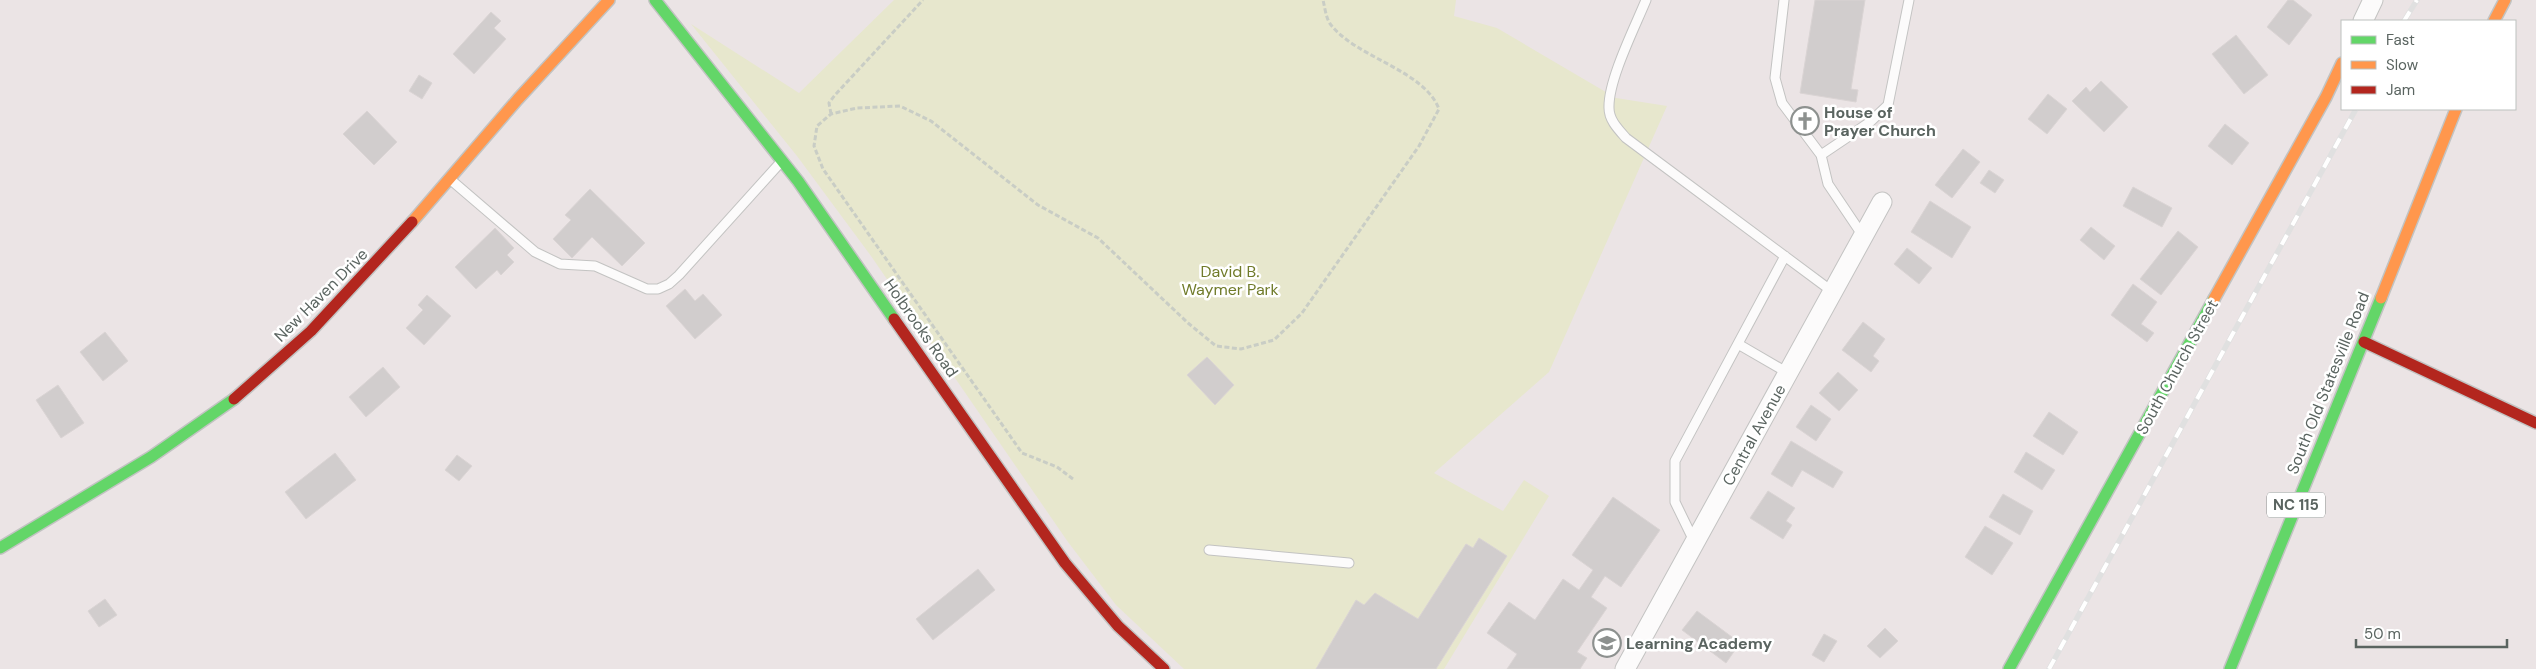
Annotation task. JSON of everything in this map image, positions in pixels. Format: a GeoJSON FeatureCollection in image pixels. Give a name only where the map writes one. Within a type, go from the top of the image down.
{"type":"FeatureCollection","features":[{"type":"Feature","properties":{"kind":"street","name":"New Haven Drive"},"geometry":{"type":"LineString","coordinates":[[0,548],[172,443],[238,395],[335,306],[450,179],[505,113],[609,0]]}},
{"type":"Feature","properties":{"kind":"street","name":"Holbrooks Road"},"geometry":{"type":"LineString","coordinates":[[655,0],[782,160],[1089,594],[1112,621],[1164,669]]}},
{"type":"Feature","properties":{"kind":"street"},"geometry":{"type":"LineString","coordinates":[[2363,20],[2373,0]]}},
{"type":"Feature","properties":{"kind":"street"},"geometry":{"type":"LineString","coordinates":[[2495,20],[2505,0]]}},
{"type":"Feature","properties":{"kind":"street","name":"South Church Street"},"geometry":{"type":"LineString","coordinates":[[2009,669],[2326,97],[2341,66]]}},
{"type":"Feature","properties":{"kind":"street","name":"South Old Statesville Road"},"geometry":{"type":"LineString","coordinates":[[2230,669],[2364,342],[2456,110]]}},
{"type":"Feature","properties":{"kind":"street","name":"Central Avenue"},"geometry":{"type":"LineString","coordinates":[[1625,669],[1882,202]]}},
{"type":"Feature","properties":{"kind":"street"},"geometry":{"type":"LineString","coordinates":[[2364,342],[2536,423]]}},
{"type":"Feature","properties":{"kind":"lane"},"geometry":{"type":"LineString","coordinates":[[1646,0],[1613,83],[1609,109],[1615,126],[1626,138],[1833,292]]}},
{"type":"Feature","properties":{"kind":"lane"},"geometry":{"type":"LineString","coordinates":[[1784,0],[1775,78],[1782,103],[1821,155],[1828,184],[1864,236]]}},
{"type":"Feature","properties":{"kind":"lane"},"geometry":{"type":"LineString","coordinates":[[1821,155],[1870,122],[1888,105],[1908,0]]}},
{"type":"Feature","properties":{"kind":"lane"},"geometry":{"type":"LineString","coordinates":[[450,179],[535,252],[548,260],[560,264],[594,266],[636,286],[658,289],[669,284],[679,275],[782,160]]}},
{"type":"Feature","properties":{"kind":"lane"},"geometry":{"type":"LineString","coordinates":[[1695,542],[1675,502],[1675,461],[1785,256]]}},
{"type":"Feature","properties":{"kind":"lane"},"geometry":{"type":"LineString","coordinates":[[1738,344],[1788,373]]}},
{"type":"Feature","properties":{"kind":"lane"},"geometry":{"type":"LineString","coordinates":[[1210,550],[1349,563]]}},
{"type":"Feature","properties":{"kind":"path"},"geometry":{"type":"LineString","coordinates":[[831,114],[829,103],[835,95],[923,0]]}},
{"type":"Feature","properties":{"kind":"path"},"geometry":{"type":"LineString","coordinates":[[1073,478],[1057,467],[1022,453],[822,169],[814,146],[817,126],[831,114],[857,108],[900,106],[931,121],[1038,205],[1098,238],[1188,323],[1216,346],[1241,349],[1274,340],[1302,312],[1419,146],[1439,108],[1434,98],[1422,86],[1344,38],[1330,24],[1322,0]]}},
{"type":"Feature","properties":{"kind":"green space","name":"David B. Waymer Park"},"geometry":{"type":"Polygon","coordinates":[[[894,0],[1456,0],[1454,16],[1497,28],[1616,98],[1667,106],[1549,372],[1434,473],[1503,511],[1524,480],[1549,496],[1444,669],[1184,669],[1116,605],[1068,542],[871,256],[797,156],[691,24],[799,93],[894,0]]]}},
{"type":"Feature","properties":{"kind":"building"},"geometry":{"type":"Polygon","coordinates":[[[1815,0],[1865,0],[1851,89],[1858,90],[1856,102],[1800,93],[1815,0]]]}},
{"type":"Feature","properties":{"kind":"building"},"geometry":{"type":"Polygon","coordinates":[[[2288,0],[2293,0],[2312,15],[2289,45],[2267,27],[2288,0]]]}},
{"type":"Feature","properties":{"kind":"building"},"geometry":{"type":"Polygon","coordinates":[[[491,12],[501,21],[494,28],[506,39],[474,74],[453,54],[491,12]]]}},
{"type":"Feature","properties":{"kind":"building"},"geometry":{"type":"Polygon","coordinates":[[[2236,35],[2268,75],[2244,94],[2212,54],[2236,35]]]}},
{"type":"Feature","properties":{"kind":"building"},"geometry":{"type":"Polygon","coordinates":[[[419,75],[432,83],[422,99],[409,91],[419,75]]]}},
{"type":"Feature","properties":{"kind":"building"},"geometry":{"type":"Polygon","coordinates":[[[2101,81],[2128,107],[2104,132],[2072,101],[2086,87],[2090,92],[2101,81]]]}},
{"type":"Feature","properties":{"kind":"building"},"geometry":{"type":"Polygon","coordinates":[[[2048,94],[2067,109],[2047,134],[2028,119],[2048,94]]]}},
{"type":"Feature","properties":{"kind":"building"},"geometry":{"type":"Polygon","coordinates":[[[367,111],[397,142],[374,165],[343,134],[367,111]]]}},
{"type":"Feature","properties":{"kind":"building"},"geometry":{"type":"Polygon","coordinates":[[[2225,124],[2249,143],[2232,165],[2208,146],[2225,124]]]}},
{"type":"Feature","properties":{"kind":"building"},"geometry":{"type":"Polygon","coordinates":[[[1963,149],[1980,162],[1952,198],[1935,185],[1963,149]]]}},
{"type":"Feature","properties":{"kind":"building"},"geometry":{"type":"Polygon","coordinates":[[[1989,170],[2004,180],[1995,193],[1980,183],[1989,170]]]}},
{"type":"Feature","properties":{"kind":"building"},"geometry":{"type":"Polygon","coordinates":[[[2133,187],[2172,208],[2162,227],[2123,206],[2133,187]]]}},
{"type":"Feature","properties":{"kind":"building"},"geometry":{"type":"Polygon","coordinates":[[[590,189],[645,243],[622,266],[592,237],[572,258],[553,239],[571,220],[565,215],[590,189]]]}},
{"type":"Feature","properties":{"kind":"building"},"geometry":{"type":"Polygon","coordinates":[[[1930,201],[1971,227],[1952,258],[1911,232],[1930,201]]]}},
{"type":"Feature","properties":{"kind":"building"},"geometry":{"type":"Polygon","coordinates":[[[2091,227],[2115,246],[2104,260],[2080,240],[2091,227]]]}},
{"type":"Feature","properties":{"kind":"building"},"geometry":{"type":"Polygon","coordinates":[[[495,228],[514,248],[507,255],[514,262],[501,275],[497,270],[476,289],[455,267],[495,228]]]}},
{"type":"Feature","properties":{"kind":"building"},"geometry":{"type":"Polygon","coordinates":[[[2178,231],[2198,247],[2161,295],[2140,279],[2178,231]]]}},
{"type":"Feature","properties":{"kind":"building"},"geometry":{"type":"Polygon","coordinates":[[[1907,248],[1932,268],[1919,284],[1894,264],[1907,248]]]}},
{"type":"Feature","properties":{"kind":"building"},"geometry":{"type":"Polygon","coordinates":[[[2133,284],[2157,302],[2141,324],[2154,333],[2147,342],[2111,315],[2133,284]]]}},
{"type":"Feature","properties":{"kind":"building"},"geometry":{"type":"Polygon","coordinates":[[[685,289],[695,301],[703,294],[722,315],[695,339],[666,306],[685,289]]]}},
{"type":"Feature","properties":{"kind":"building"},"geometry":{"type":"Polygon","coordinates":[[[427,295],[451,316],[424,345],[406,328],[423,310],[418,305],[427,295]]]}},
{"type":"Feature","properties":{"kind":"building"},"geometry":{"type":"Polygon","coordinates":[[[1863,322],[1885,339],[1873,356],[1879,361],[1871,372],[1842,350],[1863,322]]]}},
{"type":"Feature","properties":{"kind":"building"},"geometry":{"type":"Polygon","coordinates":[[[105,332],[128,361],[103,381],[80,352],[105,332]]]}},
{"type":"Feature","properties":{"kind":"building"},"geometry":{"type":"Polygon","coordinates":[[[1207,357],[1234,385],[1215,405],[1187,375],[1207,357]]]}},
{"type":"Feature","properties":{"kind":"building"},"geometry":{"type":"Polygon","coordinates":[[[383,367],[400,387],[366,417],[349,397],[383,367]]]}},
{"type":"Feature","properties":{"kind":"building"},"geometry":{"type":"Polygon","coordinates":[[[1838,372],[1858,390],[1839,411],[1819,393],[1838,372]]]}},
{"type":"Feature","properties":{"kind":"building"},"geometry":{"type":"Polygon","coordinates":[[[58,385],[84,423],[61,438],[36,400],[58,385]]]}},
{"type":"Feature","properties":{"kind":"building"},"geometry":{"type":"Polygon","coordinates":[[[1811,405],[1831,419],[1816,441],[1796,427],[1811,405]]]}},
{"type":"Feature","properties":{"kind":"building"},"geometry":{"type":"Polygon","coordinates":[[[2049,412],[2078,432],[2063,455],[2033,436],[2049,412]]]}},
{"type":"Feature","properties":{"kind":"building"},"geometry":{"type":"Polygon","coordinates":[[[1791,441],[1843,472],[1833,488],[1802,470],[1792,487],[1771,474],[1791,441]]]}},
{"type":"Feature","properties":{"kind":"building"},"geometry":{"type":"Polygon","coordinates":[[[2026,452],[2055,470],[2042,490],[2014,472],[2026,452]]]}},
{"type":"Feature","properties":{"kind":"building"},"geometry":{"type":"Polygon","coordinates":[[[335,453],[356,480],[306,519],[285,492],[335,453]]]}},
{"type":"Feature","properties":{"kind":"building"},"geometry":{"type":"Polygon","coordinates":[[[457,455],[472,466],[459,481],[445,470],[457,455]]]}},
{"type":"Feature","properties":{"kind":"building"},"geometry":{"type":"Polygon","coordinates":[[[1768,491],[1795,508],[1786,521],[1792,525],[1783,539],[1750,518],[1768,491]]]}},
{"type":"Feature","properties":{"kind":"building"},"geometry":{"type":"Polygon","coordinates":[[[2003,494],[2033,511],[2020,535],[1989,517],[2003,494]]]}},
{"type":"Feature","properties":{"kind":"building"},"geometry":{"type":"Polygon","coordinates":[[[1613,497],[1660,530],[1621,587],[1605,576],[1591,597],[1607,608],[1577,652],[1587,658],[1580,669],[1507,669],[1517,654],[1487,633],[1509,602],[1535,620],[1563,579],[1579,590],[1593,570],[1572,555],[1613,497]]]}},
{"type":"Feature","properties":{"kind":"building"},"geometry":{"type":"Polygon","coordinates":[[[1985,526],[2013,543],[1992,575],[1965,557],[1985,526]]]}},
{"type":"Feature","properties":{"kind":"building"},"geometry":{"type":"Polygon","coordinates":[[[1479,538],[1507,556],[1436,669],[1316,669],[1356,600],[1364,605],[1375,593],[1418,619],[1466,544],[1473,548],[1479,538]]]}},
{"type":"Feature","properties":{"kind":"building"},"geometry":{"type":"Polygon","coordinates":[[[978,569],[995,590],[933,640],[916,619],[978,569]]]}},
{"type":"Feature","properties":{"kind":"building"},"geometry":{"type":"Polygon","coordinates":[[[105,599],[117,615],[99,627],[88,611],[105,599]]]}},
{"type":"Feature","properties":{"kind":"building"},"geometry":{"type":"Polygon","coordinates":[[[1697,611],[1740,643],[1726,663],[1682,630],[1697,611]]]}},
{"type":"Feature","properties":{"kind":"building"},"geometry":{"type":"Polygon","coordinates":[[[1885,628],[1898,641],[1880,658],[1867,646],[1885,628]]]}},
{"type":"Feature","properties":{"kind":"building"},"geometry":{"type":"Polygon","coordinates":[[[1824,634],[1837,641],[1824,662],[1812,655],[1824,634]]]}},
{"type":"Feature","properties":{"kind":"railway"},"geometry":{"type":"LineString","coordinates":[[2405,20],[2417,0]]}},
{"type":"Feature","properties":{"kind":"railway"},"geometry":{"type":"LineString","coordinates":[[2049,669],[2355,110]]}},
{"type":"Feature","properties":{"kind":"traffic: fast"},"geometry":{"type":"LineString","coordinates":[[655,0],[798,181],[894,319]]}},
{"type":"Feature","properties":{"kind":"traffic: fast"},"geometry":{"type":"LineString","coordinates":[[2230,669],[2381,298]]}},
{"type":"Feature","properties":{"kind":"traffic: fast"},"geometry":{"type":"LineString","coordinates":[[2009,669],[2214,299]]}},
{"type":"Feature","properties":{"kind":"traffic: fast"},"geometry":{"type":"LineString","coordinates":[[0,548],[151,457],[234,399]]}},
{"type":"Feature","properties":{"kind":"traffic: slow"},"geometry":{"type":"LineString","coordinates":[[412,222],[518,99],[609,0]]}},
{"type":"Feature","properties":{"kind":"traffic: slow"},"geometry":{"type":"LineString","coordinates":[[2495,20],[2505,0]]}},
{"type":"Feature","properties":{"kind":"traffic: slow"},"geometry":{"type":"LineString","coordinates":[[2214,299],[2326,97],[2341,65]]}},
{"type":"Feature","properties":{"kind":"traffic: slow"},"geometry":{"type":"LineString","coordinates":[[2381,298],[2456,110]]}},
{"type":"Feature","properties":{"kind":"traffic: jam"},"geometry":{"type":"LineString","coordinates":[[234,399],[311,331],[412,222]]}},
{"type":"Feature","properties":{"kind":"traffic: jam"},"geometry":{"type":"LineString","coordinates":[[894,319],[1065,563],[1118,626],[1164,669]]}},
{"type":"Feature","properties":{"kind":"traffic: jam"},"geometry":{"type":"LineString","coordinates":[[2364,342],[2536,423]]}},
{"type":"Feature","properties":{"kind":"place","name":"House of Prayer Church"},"geometry":{"type":"Point","coordinates":[1805,121]}},
{"type":"Feature","properties":{"kind":"place","name":"Learning Academy"},"geometry":{"type":"Point","coordinates":[1607,643]}}]}
